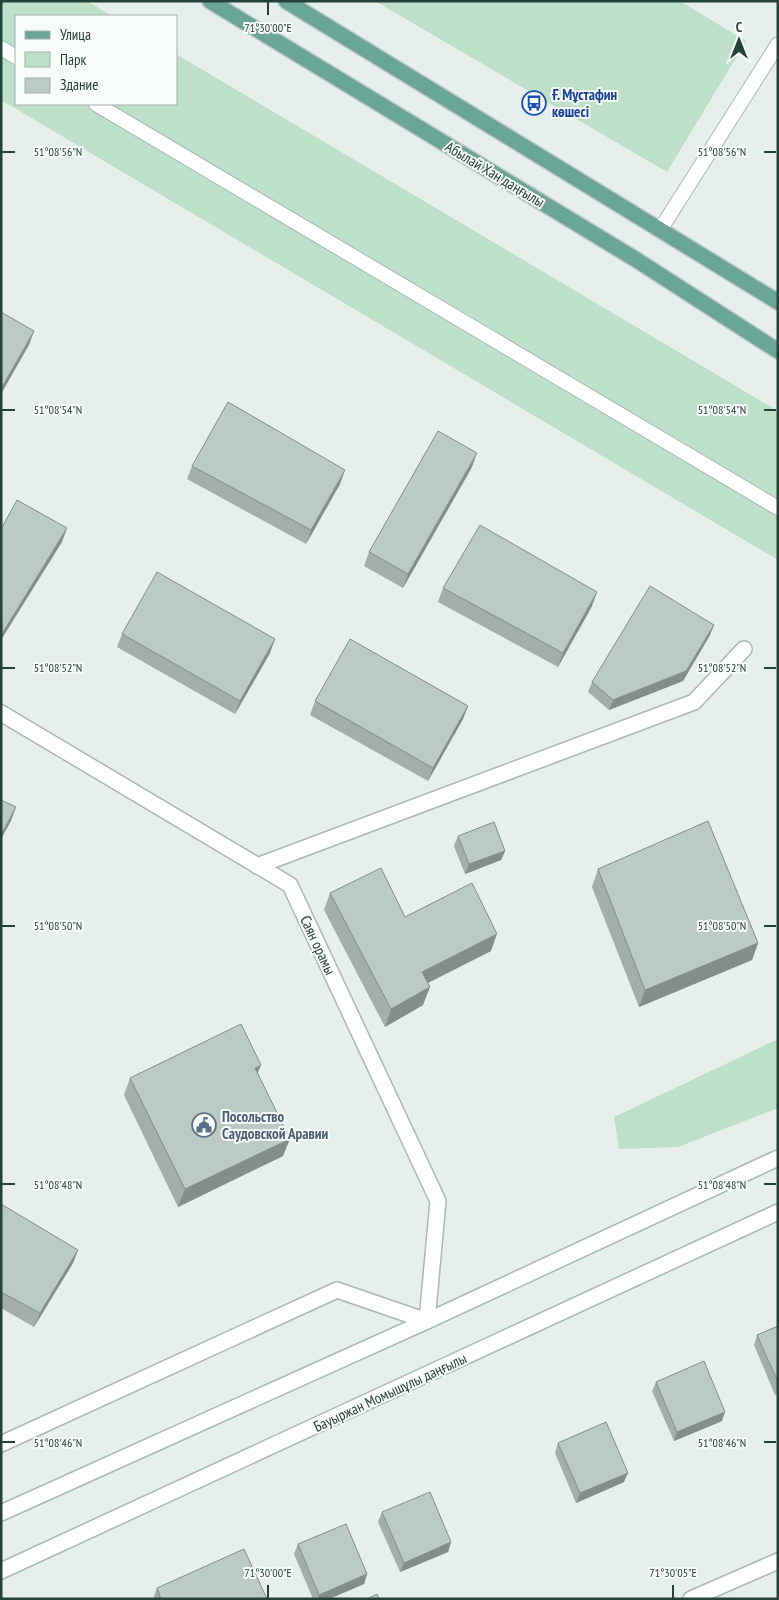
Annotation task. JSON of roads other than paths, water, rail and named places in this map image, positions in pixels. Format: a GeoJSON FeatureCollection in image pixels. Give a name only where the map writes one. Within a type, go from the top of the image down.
{"type":"FeatureCollection","features":[{"type":"Feature","properties":{"kind":"main road","name":"Абылай Хан даңғылы"},"geometry":{"type":"LineString","coordinates":[[210,1],[635,259],[778,351]]}},
{"type":"Feature","properties":{"kind":"main road"},"geometry":{"type":"LineString","coordinates":[[286,1],[305,6],[660,230],[778,302]]}},
{"type":"Feature","properties":{"kind":"street"},"geometry":{"type":"LineString","coordinates":[[257,866],[694,702],[744,649]]}},
{"type":"Feature","properties":{"kind":"street","name":"Саян орамы"},"geometry":{"type":"LineString","coordinates":[[1,713],[290,885],[438,1201],[428,1321]]}},
{"type":"Feature","properties":{"kind":"street"},"geometry":{"type":"LineString","coordinates":[[1,1513],[428,1321],[778,1158]]}},
{"type":"Feature","properties":{"kind":"street","name":"Бауыржан Момышұлы даңғылы"},"geometry":{"type":"LineString","coordinates":[[1,1571],[778,1212]]}},
{"type":"Feature","properties":{"kind":"street"},"geometry":{"type":"LineString","coordinates":[[1,1444],[337,1290],[428,1321]]}},
{"type":"Feature","properties":{"kind":"street"},"geometry":{"type":"LineString","coordinates":[[692,1599],[778,1562]]}},
{"type":"Feature","properties":{"kind":"lane"},"geometry":{"type":"LineString","coordinates":[[660,230],[778,44]]}},
{"type":"Feature","properties":{"kind":"lane"},"geometry":{"type":"LineString","coordinates":[[1,48],[15,56]]}},
{"type":"Feature","properties":{"kind":"lane"},"geometry":{"type":"LineString","coordinates":[[98,105],[778,508]]}},
{"type":"Feature","properties":{"kind":"place","name":"Ғ. Мұстафин көшесі"},"geometry":{"type":"Point","coordinates":[534,103]}},
{"type":"Feature","properties":{"kind":"place","name":"Посольство Саудовской Аравии"},"geometry":{"type":"Point","coordinates":[204,1125]}}]}
